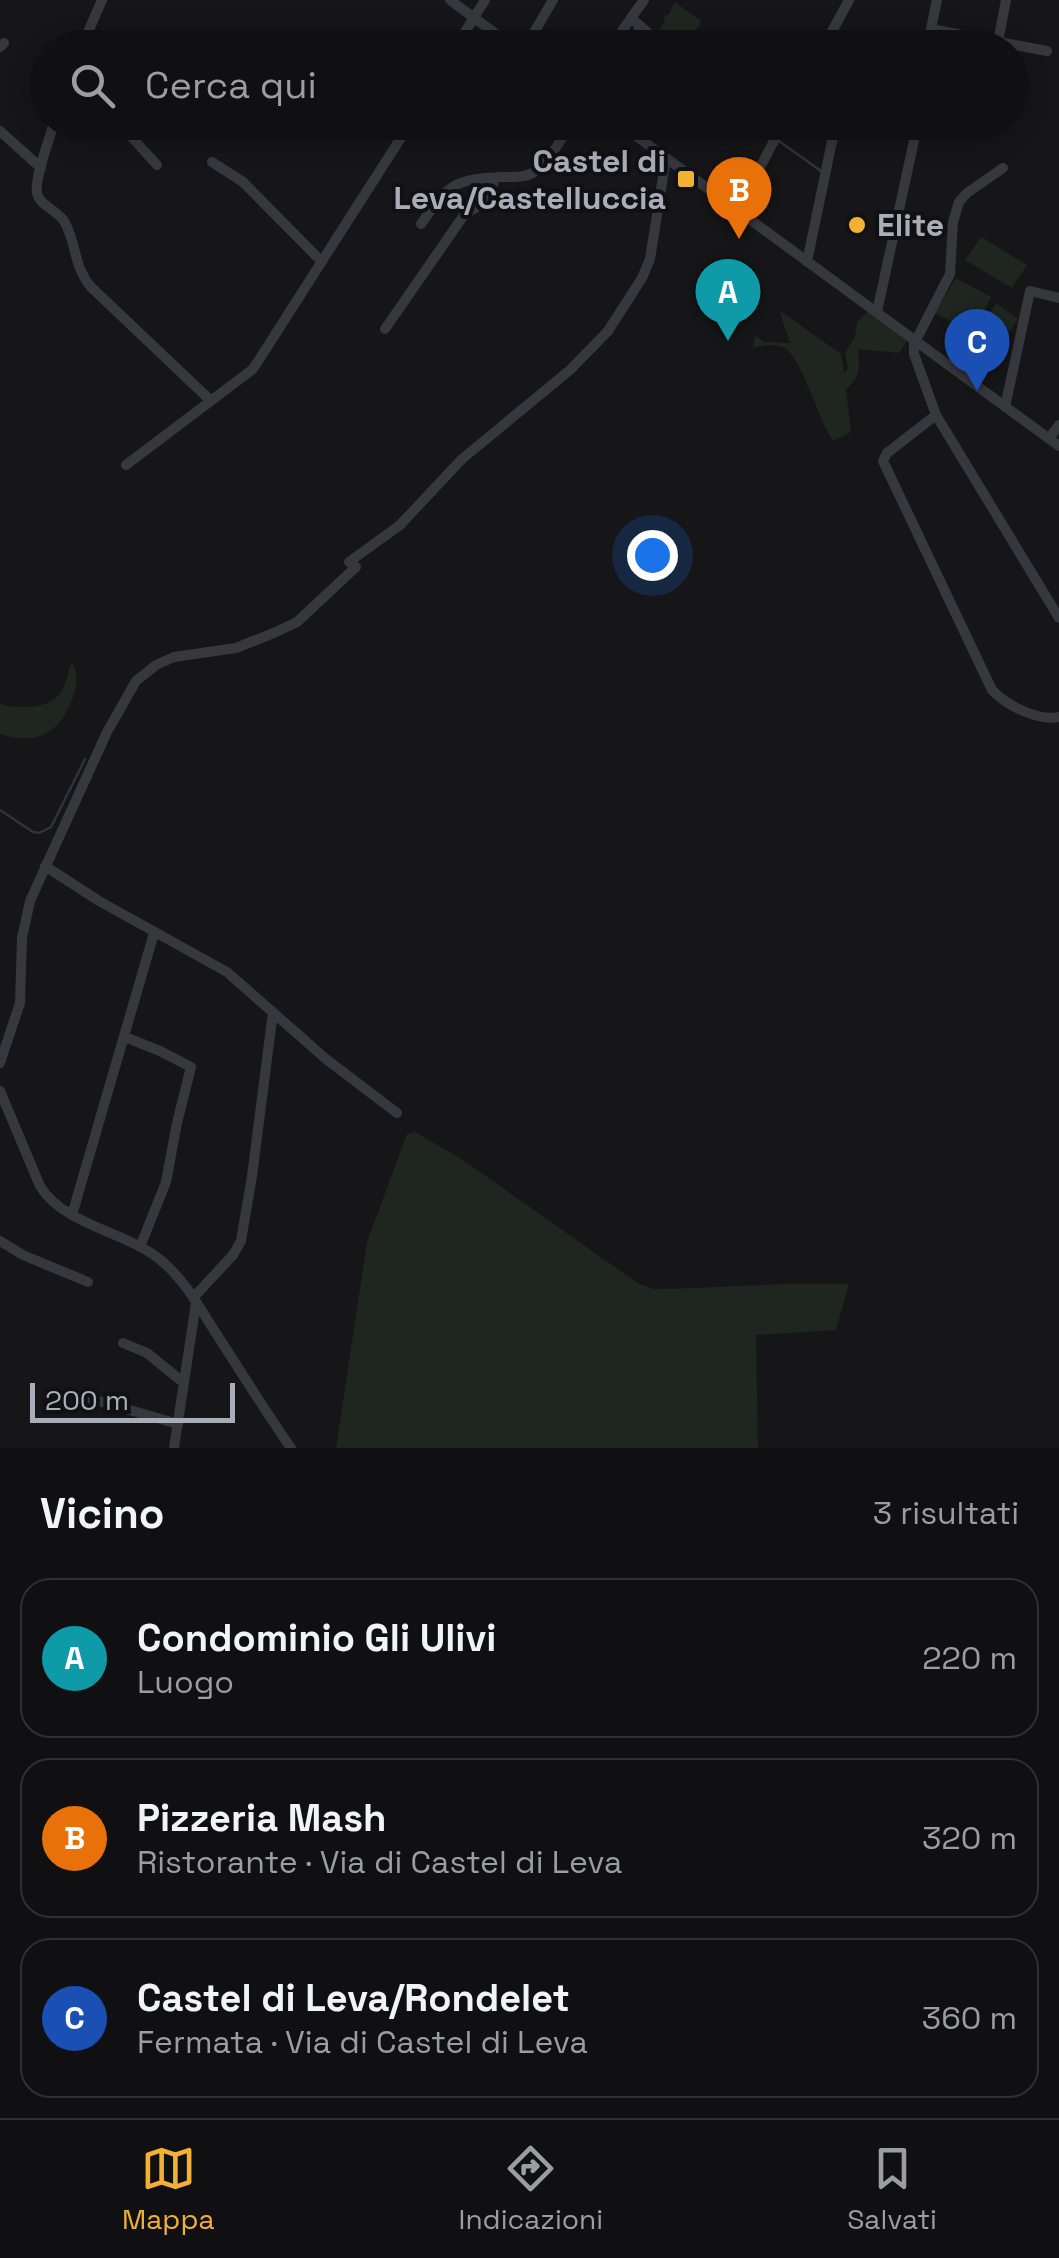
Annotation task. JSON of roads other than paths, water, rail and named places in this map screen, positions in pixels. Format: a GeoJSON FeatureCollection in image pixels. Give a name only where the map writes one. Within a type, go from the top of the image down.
{"type":"FeatureCollection","features":[{"type":"Feature","properties":{"kind":"street"},"geometry":{"type":"LineString","coordinates":[[88,30],[102,0]]}},
{"type":"Feature","properties":{"kind":"street"},"geometry":{"type":"LineString","coordinates":[[450,0],[491,30]]}},
{"type":"Feature","properties":{"kind":"street"},"geometry":{"type":"LineString","coordinates":[[466,30],[485,0]]}},
{"type":"Feature","properties":{"kind":"street"},"geometry":{"type":"LineString","coordinates":[[536,30],[554,0]]}},
{"type":"Feature","properties":{"kind":"street"},"geometry":{"type":"LineString","coordinates":[[623,30],[644,0]]}},
{"type":"Feature","properties":{"kind":"street"},"geometry":{"type":"LineString","coordinates":[[833,30],[848,0]]}},
{"type":"Feature","properties":{"kind":"street"},"geometry":{"type":"LineString","coordinates":[[931,30],[936,0]]}},
{"type":"Feature","properties":{"kind":"street"},"geometry":{"type":"LineString","coordinates":[[1000,30],[1006,0]]}},
{"type":"Feature","properties":{"kind":"street"},"geometry":{"type":"LineString","coordinates":[[631,18],[645,30]]}},
{"type":"Feature","properties":{"kind":"street"},"geometry":{"type":"LineString","coordinates":[[1029,48],[1047,51]]}},
{"type":"Feature","properties":{"kind":"street"},"geometry":{"type":"LineString","coordinates":[[0,131],[41,168]]}},
{"type":"Feature","properties":{"kind":"street"},"geometry":{"type":"LineString","coordinates":[[49,140],[37,185],[38,196],[65,223],[84,279],[210,400]]}},
{"type":"Feature","properties":{"kind":"street"},"geometry":{"type":"LineString","coordinates":[[134,140],[156,165]]}},
{"type":"Feature","properties":{"kind":"street"},"geometry":{"type":"LineString","coordinates":[[126,464],[252,369],[400,140]]}},
{"type":"Feature","properties":{"kind":"street"},"geometry":{"type":"LineString","coordinates":[[421,224],[449,188],[468,180],[534,173],[559,140]]}},
{"type":"Feature","properties":{"kind":"street"},"geometry":{"type":"LineString","coordinates":[[642,140],[1054,443],[1059,425]]}},
{"type":"Feature","properties":{"kind":"street"},"geometry":{"type":"LineString","coordinates":[[737,211],[774,140]]}},
{"type":"Feature","properties":{"kind":"street"},"geometry":{"type":"LineString","coordinates":[[807,262],[832,140]]}},
{"type":"Feature","properties":{"kind":"street"},"geometry":{"type":"LineString","coordinates":[[877,312],[914,140]]}},
{"type":"Feature","properties":{"kind":"street"},"geometry":{"type":"LineString","coordinates":[[0,1063],[20,1003],[24,917],[128,693],[145,672],[174,657],[236,648],[296,622],[356,568],[350,562],[400,526],[462,459],[570,370],[601,339],[642,278],[650,259],[666,158]]}},
{"type":"Feature","properties":{"kind":"street"},"geometry":{"type":"LineString","coordinates":[[212,162],[243,182],[322,262]]}},
{"type":"Feature","properties":{"kind":"street"},"geometry":{"type":"LineString","coordinates":[[1003,168],[958,202],[950,274],[916,341],[914,354],[936,415],[1059,618]]}},
{"type":"Feature","properties":{"kind":"street"},"geometry":{"type":"LineString","coordinates":[[385,329],[462,217],[491,198],[494,178]]}},
{"type":"Feature","properties":{"kind":"street"},"geometry":{"type":"LineString","coordinates":[[1005,407],[1030,291],[1059,298]]}},
{"type":"Feature","properties":{"kind":"street"},"geometry":{"type":"LineString","coordinates":[[936,415],[885,455],[884,464],[992,690],[1004,701],[1040,717],[1059,717]]}},
{"type":"Feature","properties":{"kind":"street"},"geometry":{"type":"LineString","coordinates":[[46,866],[93,898],[227,972],[326,1059],[397,1113]]}},
{"type":"Feature","properties":{"kind":"street"},"geometry":{"type":"LineString","coordinates":[[72,1214],[154,933]]}},
{"type":"Feature","properties":{"kind":"street"},"geometry":{"type":"LineString","coordinates":[[174,1448],[195,1300],[241,1241],[273,1012]]}},
{"type":"Feature","properties":{"kind":"street"},"geometry":{"type":"LineString","coordinates":[[125,1037],[192,1068],[176,1123],[166,1182],[140,1248]]}},
{"type":"Feature","properties":{"kind":"street"},"geometry":{"type":"LineString","coordinates":[[0,1091],[40,1186],[51,1201],[162,1261],[195,1300],[291,1448]]}},
{"type":"Feature","properties":{"kind":"street"},"geometry":{"type":"LineString","coordinates":[[0,1242],[88,1282]]}},
{"type":"Feature","properties":{"kind":"street"},"geometry":{"type":"LineString","coordinates":[[123,1343],[147,1353],[184,1383]]}},
{"type":"Feature","properties":{"kind":"street"},"geometry":{"type":"LineString","coordinates":[[78,1395],[178,1424]]}},
{"type":"Feature","properties":{"kind":"waterway"},"geometry":{"type":"LineString","coordinates":[[779,141],[821,171]]}},
{"type":"Feature","properties":{"kind":"waterway"},"geometry":{"type":"LineString","coordinates":[[0,810],[33,832],[51,827],[85,759]]}},
{"type":"Feature","properties":{"kind":"place","name":"Castel di Leva/Castelluccia"},"geometry":{"type":"Point","coordinates":[686,179]}},
{"type":"Feature","properties":{"kind":"place","name":"Elite"},"geometry":{"type":"Point","coordinates":[857,225]}},
{"type":"Feature","properties":{"kind":"place","name":"Pizzeria Mash"},"geometry":{"type":"Point","coordinates":[739,239]}},
{"type":"Feature","properties":{"kind":"place","name":"Condominio Gli Ulivi"},"geometry":{"type":"Point","coordinates":[728,341]}},
{"type":"Feature","properties":{"kind":"place","name":"Castel di Leva/Rondelet"},"geometry":{"type":"Point","coordinates":[977,391]}}]}
